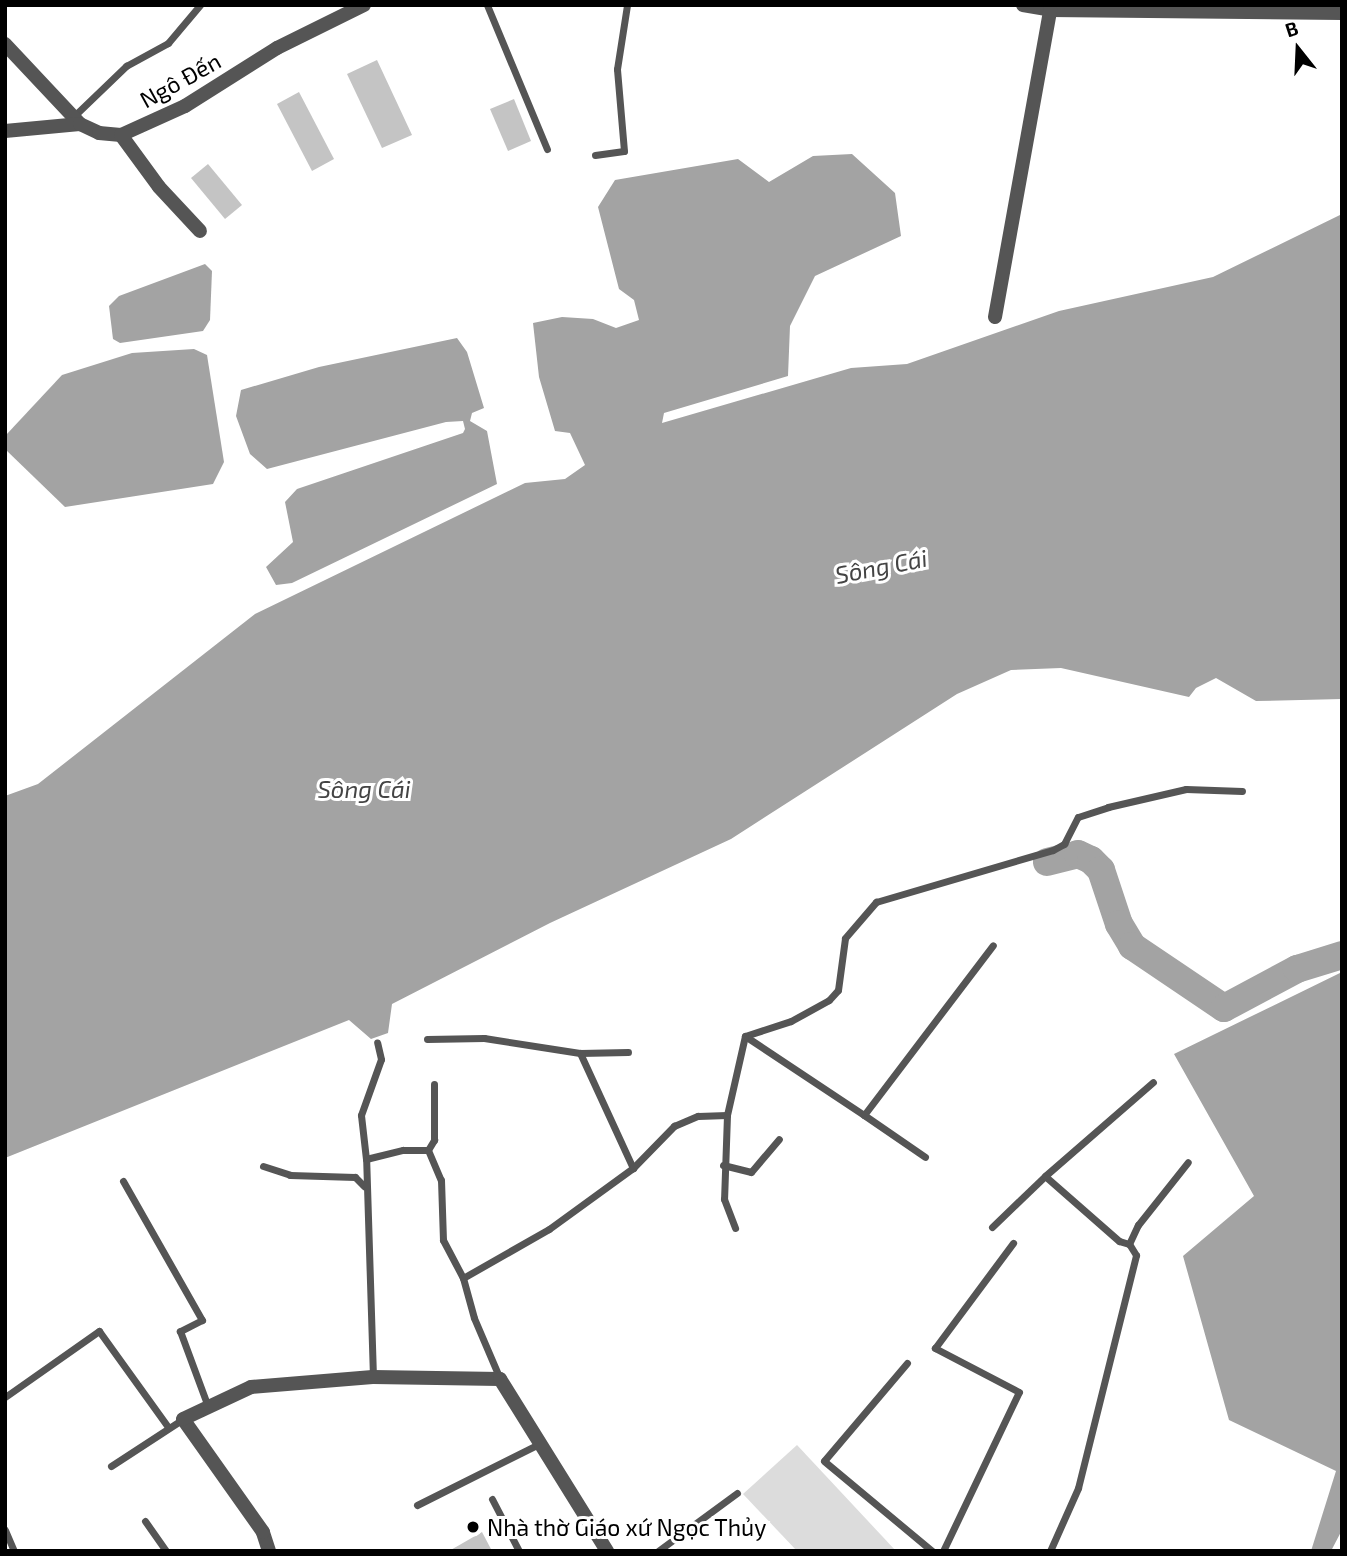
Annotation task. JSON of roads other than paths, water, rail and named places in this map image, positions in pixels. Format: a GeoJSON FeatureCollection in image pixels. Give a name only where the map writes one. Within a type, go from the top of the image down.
{"type":"FeatureCollection","features":[{"type":"Feature","properties":{"kind":"street","name":"Ngô Đến"},"geometry":{"type":"LineString","coordinates":[[121,135],[185,106],[286,43],[365,5]]}},
{"type":"Feature","properties":{"kind":"street"},"geometry":{"type":"LineString","coordinates":[[1023,5],[1050,10],[1342,13]]}},
{"type":"Feature","properties":{"kind":"street"},"geometry":{"type":"LineString","coordinates":[[995,317],[1050,10]]}},
{"type":"Feature","properties":{"kind":"street"},"geometry":{"type":"LineString","coordinates":[[5,44],[76,121],[99,133],[121,135],[159,187],[200,231]]}},
{"type":"Feature","properties":{"kind":"street"},"geometry":{"type":"LineString","coordinates":[[5,131],[76,121]]}},
{"type":"Feature","properties":{"kind":"street"},"geometry":{"type":"LineString","coordinates":[[268,1551],[263,1532],[183,1419],[207,1404],[251,1387],[373,1377],[500,1379],[607,1551]]}},
{"type":"Feature","properties":{"kind":"lane"},"geometry":{"type":"LineString","coordinates":[[76,121],[117,74],[168,43],[200,5]]}},
{"type":"Feature","properties":{"kind":"lane"},"geometry":{"type":"LineString","coordinates":[[487,5],[547,149]]}},
{"type":"Feature","properties":{"kind":"lane"},"geometry":{"type":"LineString","coordinates":[[595,155],[624,151],[617,69],[626,5]]}},
{"type":"Feature","properties":{"kind":"lane"},"geometry":{"type":"LineString","coordinates":[[745,1036],[791,1020],[829,1000],[838,990],[845,938],[876,902],[1053,850],[1063,844],[1078,817],[1108,807],[1186,789],[1242,791]]}},
{"type":"Feature","properties":{"kind":"lane"},"geometry":{"type":"LineString","coordinates":[[864,1115],[993,945]]}},
{"type":"Feature","properties":{"kind":"lane"},"geometry":{"type":"LineString","coordinates":[[734,1228],[724,1199],[723,1165],[727,1115],[745,1036]]}},
{"type":"Feature","properties":{"kind":"lane"},"geometry":{"type":"LineString","coordinates":[[745,1036],[925,1157]]}},
{"type":"Feature","properties":{"kind":"lane"},"geometry":{"type":"LineString","coordinates":[[427,1039],[484,1038],[580,1053],[628,1052]]}},
{"type":"Feature","properties":{"kind":"lane"},"geometry":{"type":"LineString","coordinates":[[373,1377],[364,1186],[366,1159],[360,1115],[381,1059],[377,1042]]}},
{"type":"Feature","properties":{"kind":"lane"},"geometry":{"type":"LineString","coordinates":[[580,1053],[633,1168]]}},
{"type":"Feature","properties":{"kind":"lane"},"geometry":{"type":"LineString","coordinates":[[992,1227],[1153,1082]]}},
{"type":"Feature","properties":{"kind":"lane"},"geometry":{"type":"LineString","coordinates":[[428,1150],[434,1140],[434,1084]]}},
{"type":"Feature","properties":{"kind":"lane"},"geometry":{"type":"LineString","coordinates":[[463,1278],[549,1230],[633,1168],[684,1120],[727,1115]]}},
{"type":"Feature","properties":{"kind":"lane"},"geometry":{"type":"LineString","coordinates":[[723,1165],[751,1172],[779,1139]]}},
{"type":"Feature","properties":{"kind":"lane"},"geometry":{"type":"LineString","coordinates":[[366,1159],[403,1150],[428,1150]]}},
{"type":"Feature","properties":{"kind":"lane"},"geometry":{"type":"LineString","coordinates":[[428,1150],[441,1180],[443,1240],[463,1278],[474,1318],[500,1379]]}},
{"type":"Feature","properties":{"kind":"lane"},"geometry":{"type":"LineString","coordinates":[[1129,1244],[1138,1225],[1188,1162]]}},
{"type":"Feature","properties":{"kind":"lane"},"geometry":{"type":"LineString","coordinates":[[263,1166],[290,1175],[355,1177],[364,1186]]}},
{"type":"Feature","properties":{"kind":"lane"},"geometry":{"type":"LineString","coordinates":[[1045,1177],[1119,1241],[1129,1244],[1136,1255],[1081,1475],[1050,1551]]}},
{"type":"Feature","properties":{"kind":"lane"},"geometry":{"type":"LineString","coordinates":[[122,1181],[202,1320],[180,1331],[207,1404]]}},
{"type":"Feature","properties":{"kind":"lane"},"geometry":{"type":"LineString","coordinates":[[943,1551],[1019,1392],[935,1348],[1013,1243]]}},
{"type":"Feature","properties":{"kind":"lane"},"geometry":{"type":"LineString","coordinates":[[5,1397],[99,1331],[168,1427]]}},
{"type":"Feature","properties":{"kind":"lane"},"geometry":{"type":"LineString","coordinates":[[907,1363],[824,1461],[932,1551]]}},
{"type":"Feature","properties":{"kind":"lane"},"geometry":{"type":"LineString","coordinates":[[111,1466],[183,1419]]}},
{"type":"Feature","properties":{"kind":"lane"},"geometry":{"type":"LineString","coordinates":[[416,1505],[538,1444]]}},
{"type":"Feature","properties":{"kind":"lane"},"geometry":{"type":"LineString","coordinates":[[658,1551],[737,1493]]}},
{"type":"Feature","properties":{"kind":"lane"},"geometry":{"type":"LineString","coordinates":[[492,1499],[519,1551]]}},
{"type":"Feature","properties":{"kind":"lane"},"geometry":{"type":"LineString","coordinates":[[145,1521],[166,1551]]}},
{"type":"Feature","properties":{"kind":"lane"},"geometry":{"type":"LineString","coordinates":[[5,1530],[14,1551]]}},
{"type":"Feature","properties":{"kind":"water","name":"Sông Cái"},"geometry":{"type":"Polygon","coordinates":[[[852,154],[895,193],[901,236],[815,276],[790,326],[788,376],[664,413],[662,423],[851,368],[907,364],[1059,311],[1213,277],[1342,214],[1342,699],[1256,701],[1216,678],[1196,688],[1189,697],[1061,668],[1011,670],[957,694],[731,839],[550,923],[392,1004],[388,1033],[371,1039],[349,1020],[5,1158],[5,796],[38,784],[255,614],[525,483],[565,479],[585,465],[570,433],[555,431],[539,377],[533,323],[562,317],[593,319],[616,328],[639,320],[634,300],[619,289],[598,207],[615,180],[738,159],[769,182],[813,156],[852,154]]]}},
{"type":"Feature","properties":{"kind":"water"},"geometry":{"type":"Polygon","coordinates":[[[205,264],[212,271],[210,320],[203,331],[120,343],[113,339],[109,306],[119,296],[205,264]]]}},
{"type":"Feature","properties":{"kind":"water"},"geometry":{"type":"Polygon","coordinates":[[[457,338],[467,352],[484,408],[472,413],[470,421],[487,431],[497,484],[292,583],[276,585],[266,567],[293,542],[285,502],[297,489],[463,433],[465,429],[463,421],[446,422],[267,469],[250,454],[236,416],[241,390],[319,367],[457,338]]]}},
{"type":"Feature","properties":{"kind":"water"},"geometry":{"type":"Polygon","coordinates":[[[194,349],[207,355],[224,462],[213,484],[65,507],[6,450],[6,435],[62,375],[132,353],[194,349]]]}},
{"type":"Feature","properties":{"kind":"water"},"geometry":{"type":"Polygon","coordinates":[[[1342,972],[1342,1530],[1331,1551],[1311,1551],[1336,1471],[1229,1420],[1183,1256],[1254,1196],[1174,1054],[1342,972]]]}},
{"type":"Feature","properties":{"kind":"waterway"},"geometry":{"type":"LineString","coordinates":[[1047,862],[1078,854],[1091,860],[1101,870],[1119,924],[1132,946],[1224,1008],[1297,969],[1342,955]]}},
{"type":"Feature","properties":{"kind":"place","name":"Nhà thờ Giáo xứ Ngọc Thủy"},"geometry":{"type":"Point","coordinates":[473,1527]}}]}
